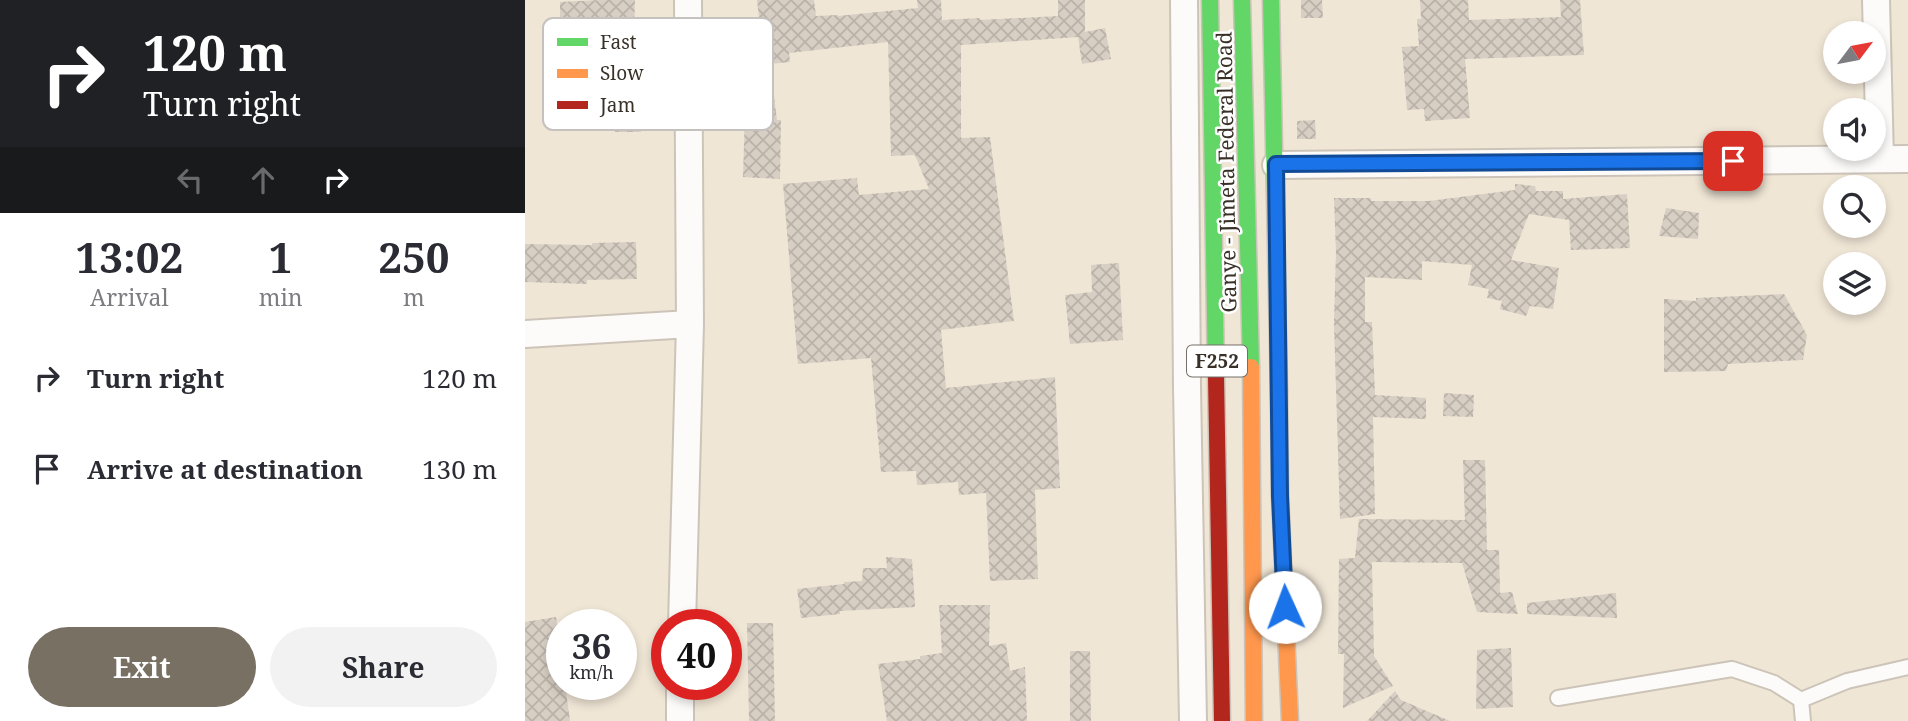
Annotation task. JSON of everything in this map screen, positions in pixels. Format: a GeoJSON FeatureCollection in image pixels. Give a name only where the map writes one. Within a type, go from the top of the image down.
{"type":"FeatureCollection","features":[{"type":"Feature","properties":{"kind":"main road","name":"Ganye - Jimeta Federal Road"},"geometry":{"type":"LineString","coordinates":[[1210,0],[1223,721]]}},
{"type":"Feature","properties":{"kind":"main road","name":"Ganye - Jimeta Federal Road"},"geometry":{"type":"LineString","coordinates":[[1243,0],[1250,290],[1254,721]]}},
{"type":"Feature","properties":{"kind":"main road"},"geometry":{"type":"LineString","coordinates":[[1271,0],[1280,496],[1290,720]]}},
{"type":"Feature","properties":{"kind":"street"},"geometry":{"type":"LineString","coordinates":[[688,0],[688,18]]}},
{"type":"Feature","properties":{"kind":"street"},"geometry":{"type":"LineString","coordinates":[[1184,0],[1193,721]]}},
{"type":"Feature","properties":{"kind":"street"},"geometry":{"type":"LineString","coordinates":[[1876,0],[1878,98]]}},
{"type":"Feature","properties":{"kind":"street"},"geometry":{"type":"LineString","coordinates":[[682,609],[690,324],[689,130]]}},
{"type":"Feature","properties":{"kind":"street"},"geometry":{"type":"LineString","coordinates":[[1276,164],[1823,159]]}},
{"type":"Feature","properties":{"kind":"street"},"geometry":{"type":"LineString","coordinates":[[1886,159],[1908,159]]}},
{"type":"Feature","properties":{"kind":"street"},"geometry":{"type":"LineString","coordinates":[[525,334],[690,324]]}},
{"type":"Feature","properties":{"kind":"street"},"geometry":{"type":"LineString","coordinates":[[680,700],[680,721]]}},
{"type":"Feature","properties":{"kind":"lane"},"geometry":{"type":"LineString","coordinates":[[1801,701],[1847,681],[1908,667]]}},
{"type":"Feature","properties":{"kind":"lane"},"geometry":{"type":"LineString","coordinates":[[1558,698],[1732,669],[1774,683],[1801,701]]}},
{"type":"Feature","properties":{"kind":"lane"},"geometry":{"type":"LineString","coordinates":[[1801,701],[1803,721]]}},
{"type":"Feature","properties":{"kind":"building"},"geometry":{"type":"Polygon","coordinates":[[[635,0],[634,18],[560,18],[560,2],[635,0]]]}},
{"type":"Feature","properties":{"kind":"building"},"geometry":{"type":"Polygon","coordinates":[[[757,0],[814,0],[816,16],[838,16],[918,8],[917,0],[941,0],[942,20],[980,20],[1058,16],[1058,0],[1085,0],[1085,32],[1105,28],[1111,59],[1082,64],[1078,37],[961,45],[961,138],[990,137],[1014,321],[941,330],[946,388],[1055,377],[1060,488],[1035,490],[1038,579],[990,581],[986,493],[959,495],[958,482],[917,485],[916,471],[881,472],[871,358],[798,364],[783,184],[857,178],[859,195],[929,189],[915,155],[891,156],[888,42],[789,53],[790,62],[773,64],[773,18],[759,18],[757,0]]]}},
{"type":"Feature","properties":{"kind":"building"},"geometry":{"type":"Polygon","coordinates":[[[1301,0],[1322,0],[1323,18],[1301,18],[1301,0]]]}},
{"type":"Feature","properties":{"kind":"building"},"geometry":{"type":"Polygon","coordinates":[[[1420,0],[1468,0],[1469,20],[1561,17],[1560,0],[1580,0],[1584,55],[1465,59],[1470,118],[1425,121],[1424,109],[1407,110],[1402,47],[1419,46],[1417,19],[1421,19],[1420,0]]]}},
{"type":"Feature","properties":{"kind":"building"},"geometry":{"type":"Polygon","coordinates":[[[773,88],[777,120],[781,120],[780,179],[743,177],[744,130],[773,130],[773,88]]]}},
{"type":"Feature","properties":{"kind":"building"},"geometry":{"type":"Polygon","coordinates":[[[1315,120],[1316,139],[1297,139],[1297,121],[1315,120]]]}},
{"type":"Feature","properties":{"kind":"building"},"geometry":{"type":"Polygon","coordinates":[[[615,130],[641,130],[641,132],[615,130]]]}},
{"type":"Feature","properties":{"kind":"building"},"geometry":{"type":"Polygon","coordinates":[[[1515,184],[1535,186],[1536,191],[1563,191],[1563,199],[1627,194],[1630,248],[1571,250],[1569,220],[1529,214],[1511,260],[1559,268],[1553,309],[1530,306],[1526,316],[1500,309],[1502,301],[1487,298],[1489,289],[1468,285],[1472,265],[1422,261],[1422,280],[1365,277],[1365,322],[1372,322],[1375,395],[1426,398],[1426,419],[1373,417],[1375,514],[1340,519],[1334,323],[1334,198],[1429,201],[1515,190],[1515,184]]]}},
{"type":"Feature","properties":{"kind":"building"},"geometry":{"type":"Polygon","coordinates":[[[1666,208],[1699,213],[1698,239],[1659,236],[1666,208]]]}},
{"type":"Feature","properties":{"kind":"building"},"geometry":{"type":"Polygon","coordinates":[[[636,242],[637,279],[587,280],[587,284],[525,282],[525,244],[592,245],[636,242]]]}},
{"type":"Feature","properties":{"kind":"building"},"geometry":{"type":"Polygon","coordinates":[[[1119,263],[1123,340],[1070,344],[1065,295],[1092,292],[1091,265],[1119,263]]]}},
{"type":"Feature","properties":{"kind":"building"},"geometry":{"type":"Polygon","coordinates":[[[1784,294],[1807,335],[1803,360],[1728,364],[1726,371],[1664,372],[1664,299],[1696,301],[1696,298],[1784,294]]]}},
{"type":"Feature","properties":{"kind":"building"},"geometry":{"type":"Polygon","coordinates":[[[1444,393],[1474,395],[1473,417],[1443,416],[1444,393]]]}},
{"type":"Feature","properties":{"kind":"building"},"geometry":{"type":"Polygon","coordinates":[[[1463,460],[1485,460],[1487,550],[1499,550],[1500,593],[1512,592],[1518,614],[1477,612],[1462,563],[1372,562],[1374,656],[1393,686],[1343,708],[1344,654],[1338,654],[1339,559],[1355,558],[1359,519],[1465,520],[1463,460]]]}},
{"type":"Feature","properties":{"kind":"building"},"geometry":{"type":"Polygon","coordinates":[[[886,557],[912,559],[915,607],[840,611],[840,614],[801,618],[797,589],[862,581],[863,568],[887,568],[886,557]]]}},
{"type":"Feature","properties":{"kind":"building"},"geometry":{"type":"Polygon","coordinates":[[[1616,593],[1617,618],[1527,614],[1527,603],[1616,593]]]}},
{"type":"Feature","properties":{"kind":"building"},"geometry":{"type":"Polygon","coordinates":[[[939,605],[990,605],[989,646],[1006,643],[1010,671],[1025,667],[1027,721],[887,721],[878,664],[920,659],[920,656],[942,653],[939,605]]]}},
{"type":"Feature","properties":{"kind":"building"},"geometry":{"type":"Polygon","coordinates":[[[546,619],[546,700],[567,700],[570,721],[525,721],[525,622],[546,619]]]}},
{"type":"Feature","properties":{"kind":"building"},"geometry":{"type":"Polygon","coordinates":[[[747,623],[773,623],[775,721],[749,721],[747,623]]]}},
{"type":"Feature","properties":{"kind":"building"},"geometry":{"type":"Polygon","coordinates":[[[1511,648],[1513,707],[1476,709],[1477,650],[1511,648]]]}},
{"type":"Feature","properties":{"kind":"building"},"geometry":{"type":"Polygon","coordinates":[[[1070,651],[1090,651],[1091,721],[1070,721],[1070,651]]]}},
{"type":"Feature","properties":{"kind":"building"},"geometry":{"type":"Polygon","coordinates":[[[1395,691],[1401,700],[1450,721],[1367,721],[1395,691]]]}},
{"type":"Feature","properties":{"kind":"traffic: fast"},"geometry":{"type":"LineString","coordinates":[[1210,0],[1216,376]]}},
{"type":"Feature","properties":{"kind":"traffic: fast"},"geometry":{"type":"LineString","coordinates":[[1242,0],[1251,367]]}},
{"type":"Feature","properties":{"kind":"traffic: fast"},"geometry":{"type":"LineString","coordinates":[[1271,0],[1279,391]]}},
{"type":"Feature","properties":{"kind":"traffic: slow"},"geometry":{"type":"LineString","coordinates":[[1251,367],[1254,721]]}},
{"type":"Feature","properties":{"kind":"traffic: slow"},"geometry":{"type":"LineString","coordinates":[[1279,391],[1280,496],[1290,721]]}},
{"type":"Feature","properties":{"kind":"traffic: jam"},"geometry":{"type":"LineString","coordinates":[[1216,376],[1222,721]]}},
{"type":"Feature","properties":{"kind":"route"},"geometry":{"type":"LineString","coordinates":[[1285,607],[1280,496],[1276,164],[1733,161]]}}]}
